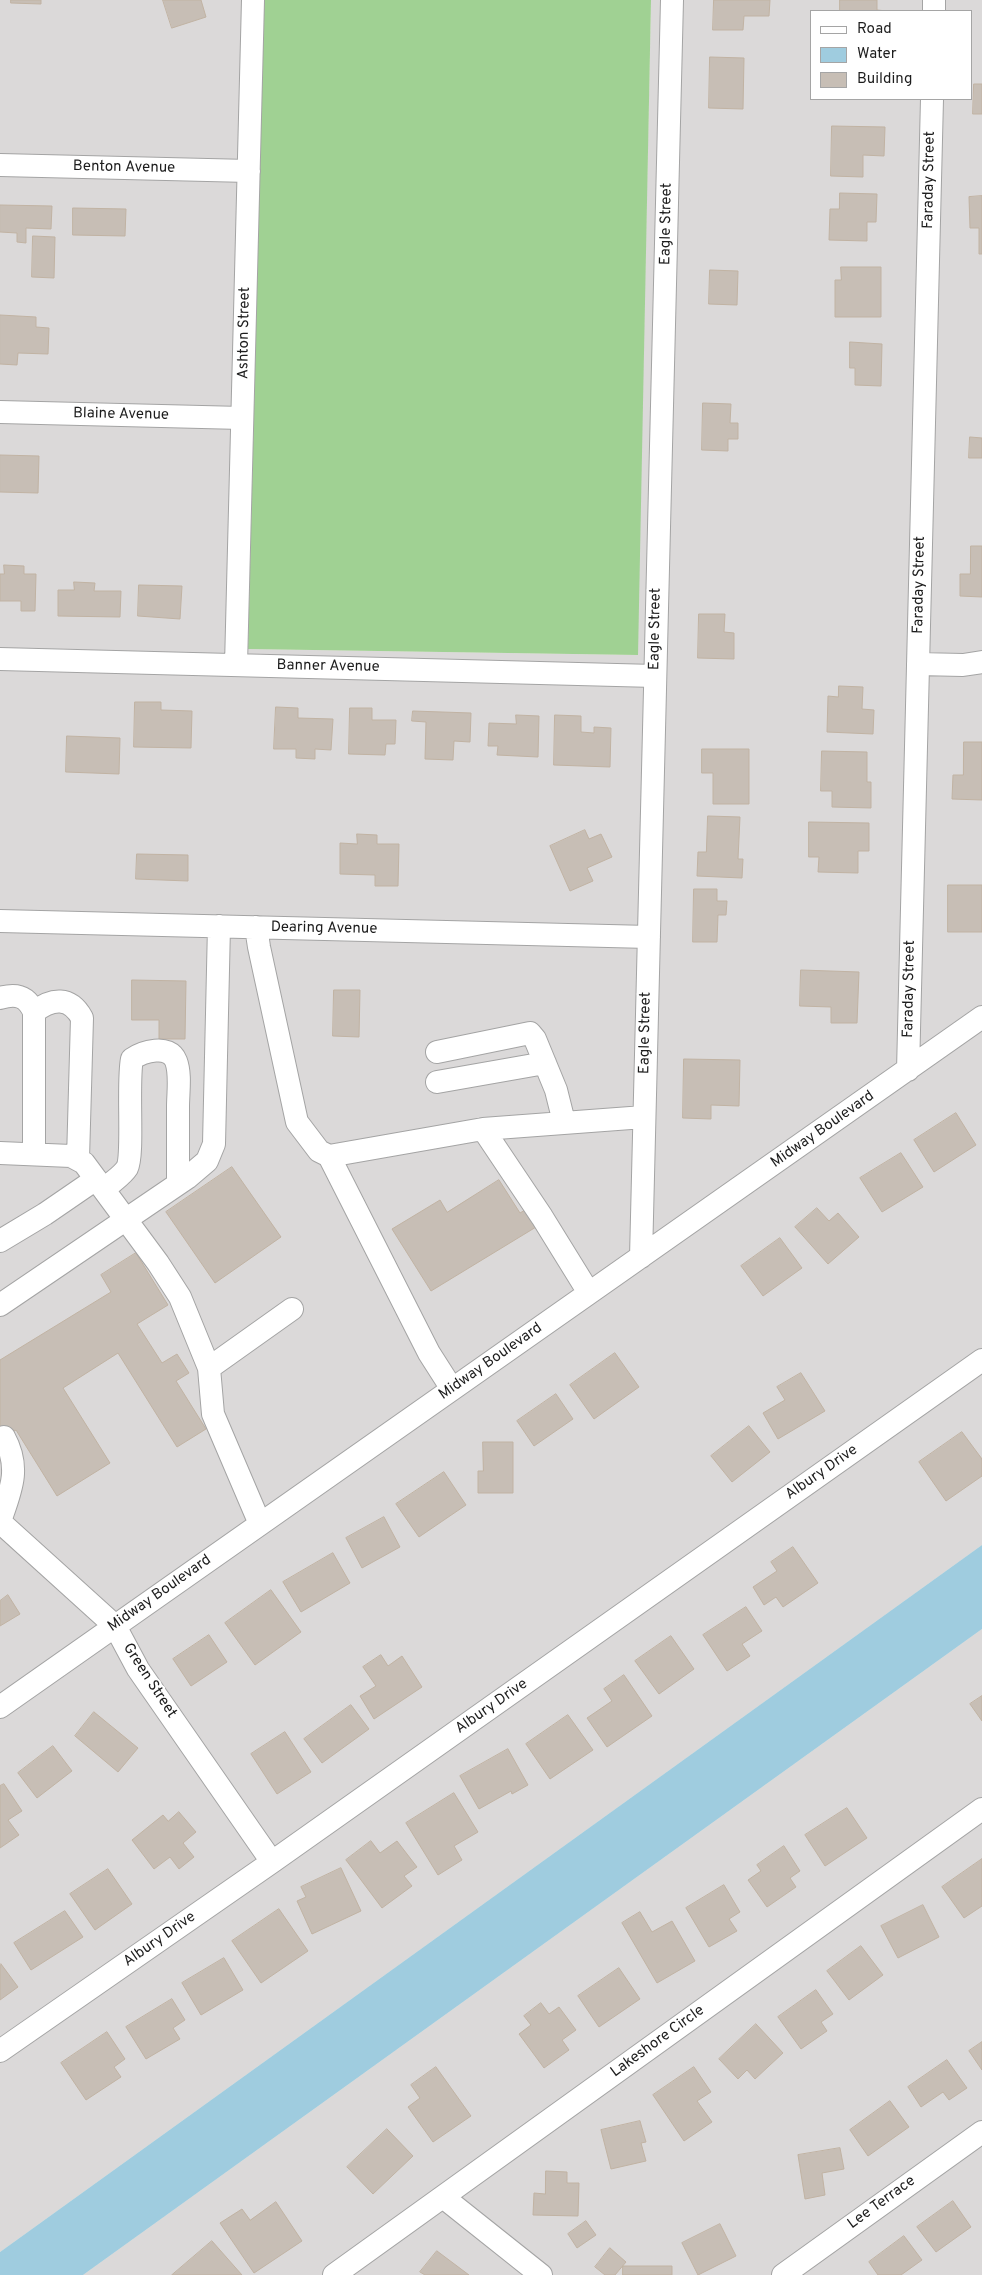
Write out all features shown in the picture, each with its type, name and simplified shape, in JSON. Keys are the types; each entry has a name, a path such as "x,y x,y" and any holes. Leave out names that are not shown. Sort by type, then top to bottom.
{"street":[{"name":"Ashton Street","path":"236,665 253,0"},
{"name":"Eagle Street","path":"641,1257 672,0"},
{"name":"Faraday Street","path":"908,1070 932,100"},
{"name":"Benton Avenue","path":"0,165 249,171"},
{"name":"Blaine Avenue","path":"0,412 242,418"},
{"name":"Banner Avenue","path":"0,659 655,676"},
{"path":"918,664 963,665 982,662"},
{"name":"Dearing Avenue","path":"0,921 649,937"},
{"path":"0,1305 178,1184 207,1161 214,1144 219,926"},
{"path":"256,927 297,1122 319,1150 329,1156 429,1353 452,1390"},
{"path":"0,998 20,996 30,1001 34,1012 34,1154"},
{"path":"34,1012 46,1003 58,1001 68,1003 77,1008 82,1018 78,1160"},
{"name":"Midway Boulevard","path":"0,1706 982,1017"},
{"path":"437,1052 530,1034 535,1040 556,1090 564,1122"},
{"path":"0,1240 127,1168 129,1154 129,1086 132,1059 142,1052 156,1050 170,1054 176,1060 178,1078 178,1184"},
{"path":"437,1082 544,1063"},
{"path":"329,1156 483,1129 644,1117"},
{"path":"483,1129 542,1216 590,1293"},
{"path":"0,1153 71,1156 84,1163 126,1220 180,1298 209,1368 212,1414 260,1524"},
{"path":"209,1368 292,1309"},
{"name":"Albury Drive","path":"0,2051 272,1862 982,1360"},
{"path":"0,1522 12,1490 14,1477 12,1452 4,1437"},
{"name":"Green Street","path":"0,1522 115,1626 138,1669 272,1862"},
{"name":"Lakeshore Circle","path":"334,2275 982,1809"},
{"name":"Lee Terrace","path":"783,2275 982,2132"},
{"path":"443,2197 540,2275"}],"shaded area":[{"path":"0,0 264,0 248,649 637,655 651,0 982,0 982,1545 0,2252"},
{"path":"982,1629 982,2275 83,2275"}],"green space":[{"path":"264,0 651,0 638,655 248,649"}],"water":[{"path":"982,1545 982,1629 83,2275 0,2275 0,2252"}],"building":[{"path":"11,0 41,0 41,4 11,3"},
{"path":"163,0 201,0 206,17 172,28"},
{"path":"714,0 770,0 769,16 744,16 743,30 713,30"},
{"path":"840,0 877,0 877,10 840,10"},
{"path":"710,57 744,58 743,109 709,108"},
{"path":"974,84 982,84 982,114 973,114"},
{"path":"832,126 885,127 884,156 863,155 863,177 831,176"},
{"path":"840,193 877,194 876,222 867,222 867,241 829,240 830,209 839,209"},
{"path":"982,196 982,254 979,254 979,228 970,228 969,197"},
{"path":"0,205 52,206 51,229 26,228 26,243 17,242 17,233 0,232"},
{"path":"73,208 126,209 125,236 73,235"},
{"path":"33,236 55,237 54,278 32,277"},
{"path":"841,267 881,267 881,317 835,317 835,280 841,280"},
{"path":"710,270 738,271 737,305 709,304"},
{"path":"0,315 36,317 36,327 49,328 48,354 18,353 17,365 0,364"},
{"path":"850,342 882,344 881,386 855,385 855,368 850,368"},
{"path":"703,403 731,404 730,423 738,423 738,439 728,439 728,451 702,450"},
{"path":"970,437 982,438 982,458 969,458"},
{"path":"0,455 39,456 38,493 0,492"},
{"path":"971,546 982,546 982,597 960,596 960,574 970,574"},
{"path":"4,565 24,566 24,574 36,574 35,611 21,611 21,601 0,601 0,574 4,574"},
{"path":"74,582 95,583 94,591 121,591 120,617 58,616 58,590 74,590"},
{"path":"139,585 182,586 180,619 138,616"},
{"path":"699,614 725,614 724,632 734,633 734,659 698,658"},
{"path":"839,686 863,687 862,709 874,710 873,734 827,732 828,696 838,697"},
{"path":"135,702 161,702 161,710 192,711 191,748 134,747"},
{"path":"276,707 298,708 298,718 333,719 331,750 315,749 315,759 296,758 296,749 274,749"},
{"path":"350,708 372,708 372,720 396,720 395,744 386,744 385,755 349,754"},
{"path":"413,711 471,713 470,742 454,741 453,760 425,759 426,722 412,721"},
{"path":"516,715 539,716 538,757 497,755 498,746 488,746 489,723 516,724"},
{"path":"555,715 581,716 581,732 594,733 594,727 611,728 610,767 554,765"},
{"path":"67,736 120,738 119,774 66,772"},
{"path":"964,742 982,742 982,800 952,799 953,775 963,775"},
{"path":"702,749 749,749 749,804 713,804 713,773 702,773"},
{"path":"822,751 867,752 867,782 871,782 871,808 832,807 832,791 821,791"},
{"path":"708,816 740,817 738,859 743,859 742,878 697,876 698,852 706,852"},
{"path":"809,822 869,823 869,851 858,851 858,873 818,872 819,857 809,857"},
{"path":"585,830 589,839 601,834 612,857 587,868 593,881 570,891 550,846"},
{"path":"357,834 377,835 377,844 399,844 398,886 375,886 375,875 340,874 340,843 357,844"},
{"path":"137,854 188,855 188,881 136,879"},
{"path":"948,885 982,885 982,932 948,932"},
{"path":"694,889 717,889 717,901 727,901 726,915 718,915 717,942 693,942"},
{"path":"801,970 859,972 857,1023 831,1023 831,1007 800,1006"},
{"path":"132,980 186,981 185,1039 159,1039 159,1020 132,1020"},
{"path":"334,990 360,990 359,1037 333,1036"},
{"path":"684,1059 740,1060 739,1106 711,1105 711,1119 683,1118"},
{"path":"956,1113 976,1145 934,1172 914,1140"},
{"path":"901,1153 923,1187 882,1212 860,1178"},
{"path":"232,1167 281,1237 215,1283 166,1212"},
{"path":"499,1180 520,1213 530,1207 541,1224 431,1291 392,1229 440,1200 447,1212"},
{"path":"817,1208 829,1221 838,1213 859,1237 828,1264 795,1227"},
{"path":"780,1238 802,1268 763,1296 741,1266"},
{"path":"136,1253 168,1305 137,1324 162,1363 177,1354 189,1373 176,1381 206,1429 177,1447 118,1353 63,1388 110,1463 57,1496 16,1430 0,1439 0,1360 111,1292 101,1275"},
{"path":"615,1353 639,1387 594,1419 570,1385"},
{"path":"801,1373 825,1411 778,1439 763,1413 785,1400 777,1387"},
{"path":"556,1394 573,1419 534,1446 517,1421"},
{"path":"749,1426 770,1452 732,1482 711,1456"},
{"path":"962,1432 982,1459 982,1476 946,1501 919,1462"},
{"path":"483,1442 513,1442 513,1493 478,1493 478,1471 483,1471"},
{"path":"444,1472 466,1505 419,1537 396,1504"},
{"path":"384,1517 400,1547 362,1568 346,1538"},
{"path":"793,1547 818,1583 783,1607 776,1597 764,1605 753,1587 777,1571 771,1562"},
{"path":"333,1553 350,1583 301,1612 283,1582"},
{"path":"271,1590 301,1632 255,1665 225,1623"},
{"path":"8,1595 20,1614 0,1626 0,1601"},
{"path":"746,1607 762,1631 742,1644 750,1656 727,1671 703,1635"},
{"path":"209,1635 227,1662 191,1686 173,1659"},
{"path":"671,1636 694,1669 659,1694 635,1661"},
{"path":"381,1655 388,1666 402,1656 422,1687 374,1719 360,1696 376,1686 363,1667"},
{"path":"624,1675 652,1716 607,1747 587,1718 612,1701 604,1689"},
{"path":"982,1696 982,1721 970,1704"},
{"path":"351,1705 369,1729 322,1763 304,1739"},
{"path":"94,1712 138,1748 118,1772 75,1736"},
{"path":"568,1715 593,1750 550,1779 526,1744"},
{"path":"285,1732 311,1772 277,1794 251,1754"},
{"path":"53,1746 72,1771 37,1798 18,1773"},
{"path":"508,1749 528,1785 512,1794 511,1791 479,1809 460,1776"},
{"path":"4,1784 22,1811 8,1820 19,1835 0,1848 0,1786"},
{"path":"454,1793 478,1832 454,1846 462,1860 438,1875 406,1823"},
{"path":"847,1808 867,1838 825,1866 805,1835"},
{"path":"179,1812 196,1832 183,1843 194,1857 179,1869 170,1857 154,1869 132,1840 163,1815 168,1821"},
{"path":"371,1841 380,1853 397,1841 417,1867 404,1876 412,1886 382,1908 346,1860"},
{"path":"784,1846 800,1871 790,1878 796,1887 767,1907 748,1880 761,1871 757,1865"},
{"path":"982,1859 982,1906 964,1918 942,1887"},
{"path":"341,1868 361,1911 312,1934 297,1901 306,1897 301,1887"},
{"path":"108,1869 132,1904 95,1930 70,1894"},
{"path":"724,1885 740,1912 729,1919 737,1931 709,1947 686,1908"},
{"path":"923,1905 939,1937 898,1958 881,1926"},
{"path":"279,1909 308,1951 261,1983 232,1941"},
{"path":"65,1911 83,1937 31,1970 14,1943"},
{"path":"640,1912 652,1932 672,1921 695,1961 657,1983 622,1923"},
{"path":"861,1946 883,1975 849,2000 827,1971"},
{"path":"224,1958 243,1990 201,2015 182,1983"},
{"path":"0,1965 18,1987 0,2000"},
{"path":"619,1968 640,1999 599,2027 578,1996"},
{"path":"816,1990 833,2014 821,2022 827,2031 801,2049 778,2017"},
{"path":"172,1999 185,2020 173,2028 180,2039 146,2059 126,2027"},
{"path":"541,2003 549,2014 559,2007 576,2030 562,2040 569,2050 544,2068 519,2034 531,2025 524,2016"},
{"path":"756,2024 783,2053 755,2079 747,2070 738,2079 719,2059"},
{"path":"107,2032 125,2059 114,2067 121,2077 86,2100 61,2063"},
{"path":"982,2042 982,2070 969,2051"},
{"path":"947,2060 967,2088 949,2100 943,2092 921,2107 908,2087"},
{"path":"436,2067 471,2116 433,2142 408,2107 420,2098 411,2085"},
{"path":"694,2067 711,2092 697,2101 712,2122 684,2141 653,2095"},
{"path":"890,2101 909,2127 868,2156 850,2130"},
{"path":"640,2121 646,2142 641,2143 646,2161 611,2169 601,2130"},
{"path":"387,2129 413,2156 373,2194 347,2167"},
{"path":"840,2148 844,2169 822,2173 825,2195 805,2199 798,2155"},
{"path":"546,2171 567,2172 567,2183 579,2183 578,2216 533,2215 534,2193 545,2194"},
{"path":"953,2201 971,2227 936,2252 917,2227"},
{"path":"276,2202 302,2241 254,2273 220,2223 242,2209 250,2220"},
{"path":"586,2221 596,2235 577,2248 568,2234"},
{"path":"720,2224 736,2256 698,2275 682,2243"},
{"path":"904,2236 922,2260 901,2275 878,2275 869,2262"},
{"path":"212,2241 242,2275 172,2275"},
{"path":"610,2248 626,2262 615,2275 605,2275 595,2267"},
{"path":"437,2251 469,2275 425,2275 420,2272"},
{"path":"623,2266 672,2266 672,2275 623,2275"}]}
